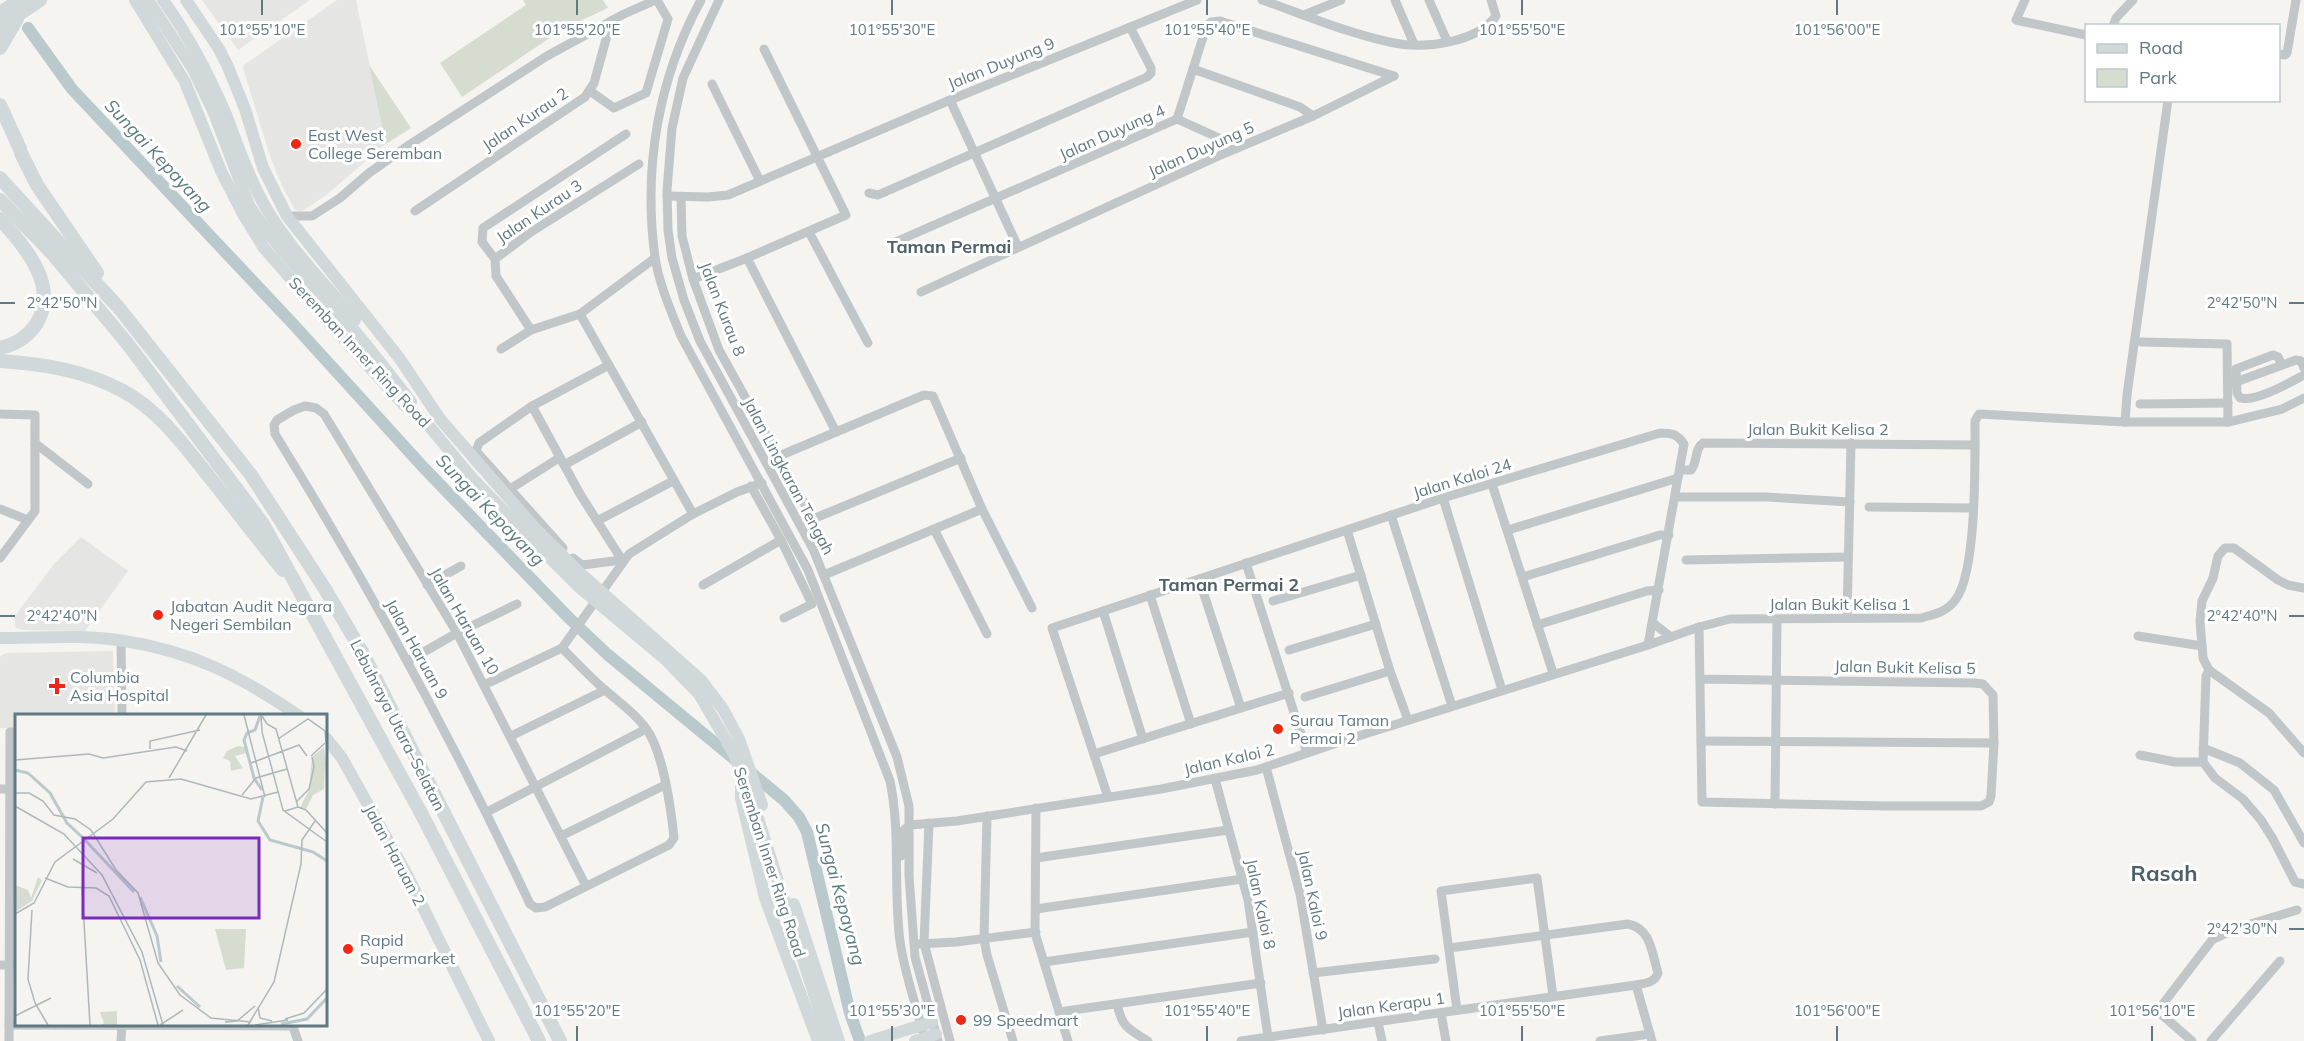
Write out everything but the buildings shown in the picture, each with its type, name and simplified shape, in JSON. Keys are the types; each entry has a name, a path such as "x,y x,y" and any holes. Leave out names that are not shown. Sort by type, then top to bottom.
{"highway":[{"path":"0,27 12,8 40,0"},
{"path":"0,48 12,8"},
{"path":"0,94 2,109 37,185 119,308"},
{"name":"Lebuhraya Utara–Selatan","path":"0,178 119,308 251,475 325,589 361,650 560,1041"},
{"name":"Lebuhraya Utara–Selatan","path":"0,200 51,252 134,352 263,524 421,813 539,1041"},
{"path":"0,219 25,248 37,268 44,292 42,311 33,329 14,344 0,348"},
{"path":"0,361 50,365 92,377 141,402 178,438 306,600"}],"main road":[{"name":"Seremban Inner Ring Road","path":"135,0 185,82 221,171 259,239 303,293 404,405 429,426 472,478 580,588 666,660 699,694 721,728 758,806 839,1041"},
{"path":"148,0 193,69 256,190 287,238 440,419"},
{"path":"163,0 201,60 231,142 249,205 256,217 291,262 390,372 429,426"},
{"name":"Seremban Inner Ring Road","path":"186,0 219,49 231,73 263,168 287,216 400,359 440,419 534,527 579,572 672,652 701,680 723,709 739,739 828,1041"},
{"path":"0,638 122,640 168,649 208,663 249,684 296,714"},
{"name":"Jalan Haruan 2","path":"327,739 342,758 406,873 489,1041"},
{"path":"741,771 741,798 765,898 818,1041"},
{"path":"870,1041 901,1033 927,1035"}],"street":[{"path":"287,216 312,216 340,198 369,173 409,145 547,56 611,21 633,4 656,0 668,19 646,93 614,108 590,91"},
{"name":"Jalan Lingkaran Tengah","path":"701,0 672,67 656,132 652,163 652,219 656,258 681,336 808,570 890,781 895,811 900,941 927,1035"},
{"name":"Jalan Lingkaran Tengah","path":"719,0 683,78 669,148 667,196 672,258 684,300 700,341 800,524 824,575 897,757 906,790 910,825 909,876 913,944 927,1035"},
{"name":"Jalan Duyung 9","path":"667,196 728,195 950,100 1197,0"},
{"path":"1262,0 1394,43 1424,45 1463,38 1492,21 1496,15 1491,0"},
{"path":"1304,15 1341,0"},
{"path":"1395,0 1414,44"},
{"path":"1429,0 1448,41"},
{"path":"2025,0 2016,21 2085,35"},
{"path":"2114,24 2116,18 2133,0"},
{"path":"2280,54 2287,53 2296,0"},
{"name":"Jalan Kurau 2","path":"415,211 585,97 594,82 611,21"},
{"name":"Jalan Duyung 5","path":"921,291 1239,147 1313,116 1394,76 1220,21 1211,22 1207,26 1192,69"},
{"path":"869,193 878,195 1148,77 1151,68 1130,27"},
{"path":"693,279 846,215 764,49"},
{"path":"1176,119 1192,69 1300,107 1313,116"},
{"path":"712,84 760,181"},
{"path":"950,100 1018,247"},
{"path":"2168,102 2125,422 2228,422 2282,409 2304,398"},
{"name":"Jalan Duyung 4","path":"893,243 1176,119 1239,147"},
{"path":"495,259 482,242 483,228 626,134"},
{"name":"Jalan Kurau 3","path":"531,330 496,276 495,259 531,232 639,164"},
{"name":"Jalan Kurau 8","path":"681,197 682,236 693,279 719,350 813,519"},
{"path":"305,240 312,216"},
{"path":"809,232 868,343"},
{"path":"501,349 531,330 580,314 656,258"},
{"path":"747,258 836,432"},
{"path":"580,314 693,514"},
{"path":"2141,342 2227,344 2232,383 2238,395 2246,399 2304,375"},
{"path":"2228,422 2228,403 2238,368 2273,355 2278,357 2282,365 2298,360 2304,368"},
{"path":"609,365 532,406 479,443 476,451 578,564 622,560"},
{"path":"779,456 924,395 933,396 982,509 1032,608"},
{"path":"2140,404 2228,403"},
{"name":"Jalan Haruan 10","path":"287,413 305,406 316,408 324,414 457,633 586,886"},
{"path":"532,406 597,521 622,560"},
{"name":"Jalan Haruan 9","path":"287,413 274,425 275,434 314,497 408,661 487,812 530,904 536,908 545,907 586,886"},
{"path":"0,414 35,415 35,511 0,558"},
{"name":"Jalan Bukit Kelisa 1","path":"1648,645 1730,619 1921,618 1944,612 1956,599 1967,576 1975,421 1979,414 2125,422"},
{"path":"510,489 642,422"},
{"name":"Jalan Kaloi 24","path":"1094,754 1052,628 1443,498 1660,433 1673,433 1679,436 1684,444 1670,535 1648,645"},
{"path":"35,443 88,484"},
{"name":"Jalan Bukit Kelisa 2","path":"1679,474 1694,467 1698,448 1703,443 1975,445"},
{"path":"1847,618 1851,443"},
{"path":"800,524 961,458"},
{"path":"1508,530 1679,474"},
{"path":"597,521 673,481"},
{"path":"484,685 562,648 622,560 645,542 693,514 762,483"},
{"path":"1492,484 1553,673"},
{"path":"751,486 781,540 812,604 784,618"},
{"path":"1676,496 1766,497 1850,502"},
{"path":"1443,498 1502,690"},
{"path":"1869,507 1972,507"},
{"path":"0,509 28,520"},
{"path":"824,575 982,509"},
{"path":"1391,515 1452,706"},
{"path":"934,529 987,634"},
{"path":"1347,530 1390,671 1408,720"},
{"path":"1523,578 1660,535 1670,535"},
{"path":"704,585 781,540"},
{"path":"2304,588 2278,580 2234,548 2229,547 2221,550 2213,578 2202,602 2203,658 2209,670 2269,713 2304,753"},
{"path":"1686,560 1848,557"},
{"path":"1246,563 1307,753"},
{"path":"428,585 461,566"},
{"path":"1274,601 1361,574"},
{"path":"1198,579 1241,708"},
{"path":"1537,625 1647,591 1659,590"},
{"path":"1150,595 1191,724"},
{"path":"408,661 457,633 517,604"},
{"path":"1103,611 1143,739"},
{"path":"1775,804 1777,619"},
{"path":"1653,623 1671,638"},
{"path":"1289,650 1376,624"},
{"path":"1699,627 1701,741 1994,743"},
{"path":"2138,636 2202,646"},
{"path":"122,640 123,714"},
{"name":"Jalan Kaloi 2","path":"910,825 987,816 1108,797 1215,779 1266,767 1553,673 1648,645"},
{"path":"562,648 605,690 629,709 646,729 652,739 672,813 674,838 669,845 586,886"},
{"path":"2209,670 2206,676 2203,762 2215,778 2252,809 2273,838 2295,882 2304,884"},
{"path":"1305,697 1390,671"},
{"name":"Jalan Bukit Kelisa 5","path":"1701,679 1974,682 1983,684 1993,695 1994,743 1991,796 1989,802 1981,806 1702,802 1701,741"},
{"path":"511,736 605,690"},
{"path":"1108,797 1094,754 1289,693"},
{"path":"487,812 646,729"},
{"path":"9,1041 8,965 12,878 8,789 13,732"},
{"path":"2203,748 2240,763 2268,784 2289,814 2304,843"},
{"path":"2140,754 2175,762 2203,762"},
{"name":"Jalan Kaloi 9","path":"1266,767 1300,894 1323,1030"},
{"name":"Jalan Kaloi 8","path":"1215,779 1248,900 1261,983 1262,1039"},
{"path":"890,781 897,794 904,819 910,825 903,831 900,873 896,881"},
{"path":"561,836 665,785"},
{"path":"1036,808 1036,932 1068,1041"},
{"path":"987,816 984,939 1013,1041"},
{"path":"929,823 924,944 950,1041"},
{"path":"1036,858 1228,830"},
{"path":"1457,1010 1442,891 1537,878 1552,996"},
{"path":"1036,909 1242,879"},
{"path":"2192,1041 2161,1014 2159,1008 2206,947 2219,936 2237,928 2296,910"},
{"name":"Jalan Kerapu 1","path":"1241,1041 1636,985 1652,982 1658,974 1645,932 1636,925 1544,935"},
{"path":"913,944 984,939 1036,932"},
{"path":"1044,962 1253,932"},
{"path":"1449,948 1544,935"},
{"path":"1313,973 1435,959"},
{"path":"2211,1041 2280,961"},
{"path":"1059,1012 1261,983"},
{"path":"1600,1041 1651,1037 1636,985"},
{"path":"1117,1004 1121,1022 1129,1030 1148,1041"},
{"path":"1441,1013 1446,1041"},
{"path":"1378,1022 1382,1041"},
{"path":"9,1025 15,1025"},
{"path":"121,1041 122,1026"},
{"path":"292,1026 298,1041"}],"shaded area":[{"path":"202,0 310,0 238,50"},
{"path":"337,0 356,0 386,144 325,196 302,211 295,210 282,186 269,153 243,68 244,65"},
{"name":"Columbia Asia Hospital","path":"81,537 128,571 85,631 16,628 14,617 54,564"},
{"name":"Columbia Asia Hospital","path":"113,651 115,714 15,714 15,728 0,728 0,657 6,653"}],"green space":[{"path":"523,0 603,0 608,8 563,29 462,97 440,63 526,5"},
{"path":"369,65 411,128 386,144"}],"waterway":[{"name":"Sungai Kepayang","path":"28,28 72,89 294,325 424,468 569,618 607,654 784,800 799,817 807,832 850,1013 860,1041"}],"place":[{"name":"East West College Seremban","path":"296,144"},
{"name":"Jabatan Audit Negara Negeri Sembilan","path":"158,615"},
{"name":"Columbia Asia Hospital","path":"57,686"},
{"name":"Surau Taman Permai 2","path":"1278,729"},
{"name":"Rapid Supermarket","path":"348,949"},
{"name":"99 Speedmart","path":"961,1020"}],"district":[{"name":"Taman Permai","path":"949,247"},
{"name":"Taman Permai 2","path":"1229,585"},
{"name":"Rasah","path":"2164,873"}]}
